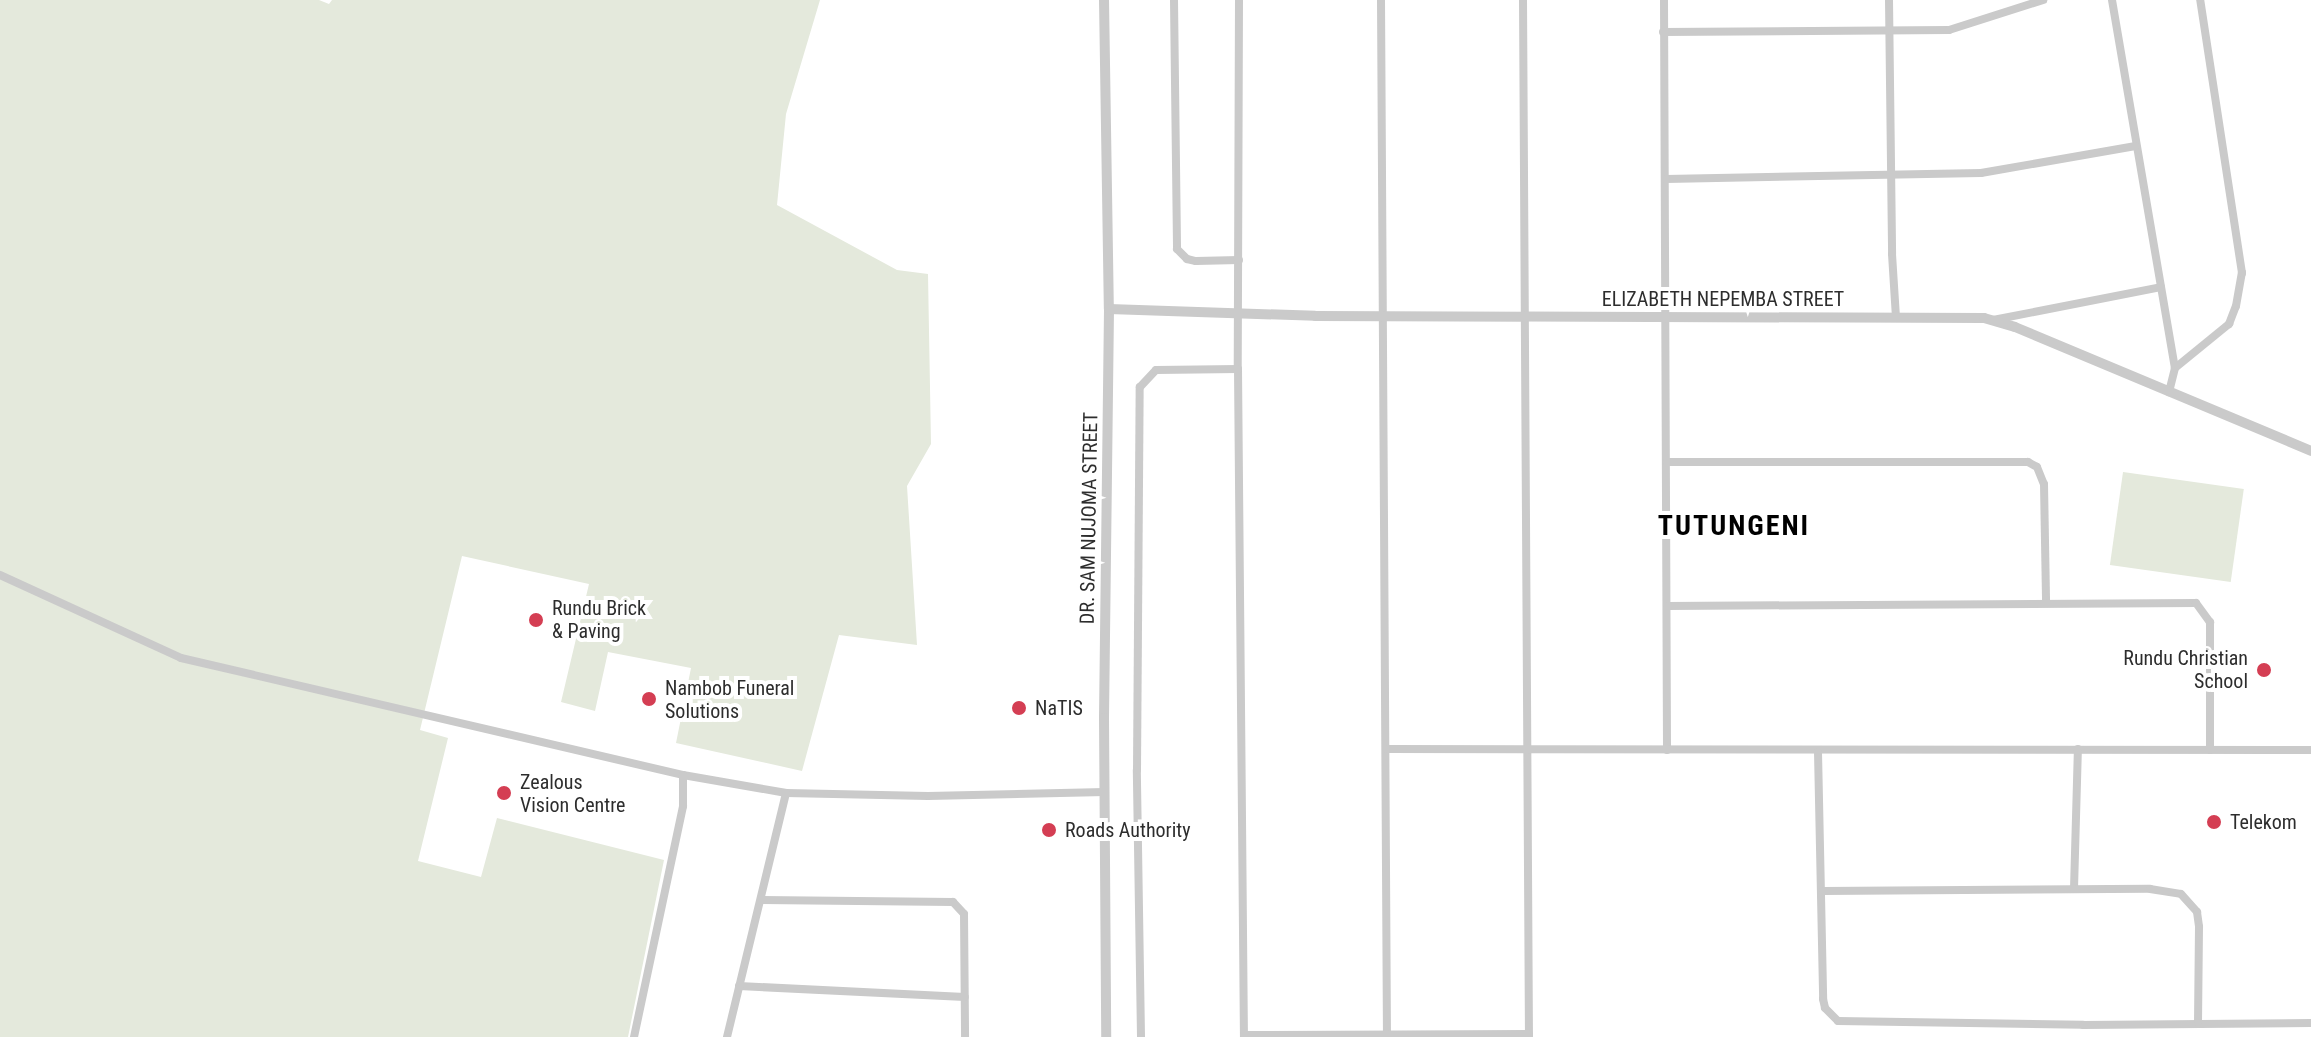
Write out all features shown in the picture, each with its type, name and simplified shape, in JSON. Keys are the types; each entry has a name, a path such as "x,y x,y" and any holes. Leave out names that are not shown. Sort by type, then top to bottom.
{"street":[{"name":"DR. SAM NUJOMA STREET","path":"1104,0 1109,309 1106,1037"},
{"path":"1174,0 1177,249 1187,259 1239,260"},
{"path":"1239,0 1238,369 1244,1036 1529,1036 1527,317 1521,104 1523,0"},
{"path":"1381,0 1387,1036"},
{"path":"1664,0 1667,750"},
{"path":"1889,0 1896,317"},
{"path":"1663,32 1949,30 2043,0"},
{"path":"2112,0 2175,368 2169,392"},
{"path":"2175,368 2229,324 2242,273 2200,0"},
{"path":"1666,179 1981,173 2136,146"},
{"path":"1993,320 2161,287"},
{"name":"ELIZABETH NEPEMBA STREET","path":"1109,309 1385,317 1896,317 1993,320 2311,451"},
{"path":"1141,1037 1137,770 1140,387 1156,370 1238,369"},
{"path":"2299,447 2311,458"},
{"path":"1667,462 2028,462 2037,467 2044,484 2046,603"},
{"path":"0,575 181,658 683,775 786,793 928,796 1105,792"},
{"path":"1667,606 2189,602 2202,607 2210,622 2210,750"},
{"path":"1387,749 1818,752 2311,750"},
{"path":"2074,889 2078,749"},
{"path":"1818,752 1823,999 1825,1008 1838,1021 2083,1025 2311,1023"},
{"path":"634,1037 683,806 683,775"},
{"path":"727,1037 786,793"},
{"path":"1823,891 2167,890 2191,902 2199,927 2198,1022"},
{"path":"761,900 953,902 964,914 965,1037"},
{"path":"739,986 965,997"}],"shaded area":[{"path":"0,0 319,0 329,4 332,0 820,0 786,114 777,205 897,270 928,274 931,444 907,486 917,645 839,635 802,771 676,743 691,668 608,652 595,711 561,702 589,584 462,556 420,730 448,738 418,861 481,877 497,818 664,860 628,1037 0,1037"},
{"path":"2123,472 2244,489 2231,582 2110,565"}],"place":[{"name":"Rundu Brick & Paving","path":"536,620"},
{"name":"Rundu Christian School","path":"2264,670"},
{"name":"Nambob Funeral Solutions","path":"649,699"},
{"name":"NaTIS","path":"1019,708"},
{"name":"Zealous Vision Centre","path":"504,793"},
{"name":"Telekom","path":"2214,822"},
{"name":"Roads Authority","path":"1049,830"}],"district":[{"name":"TUTUNGENI","path":"1734,526"}]}
